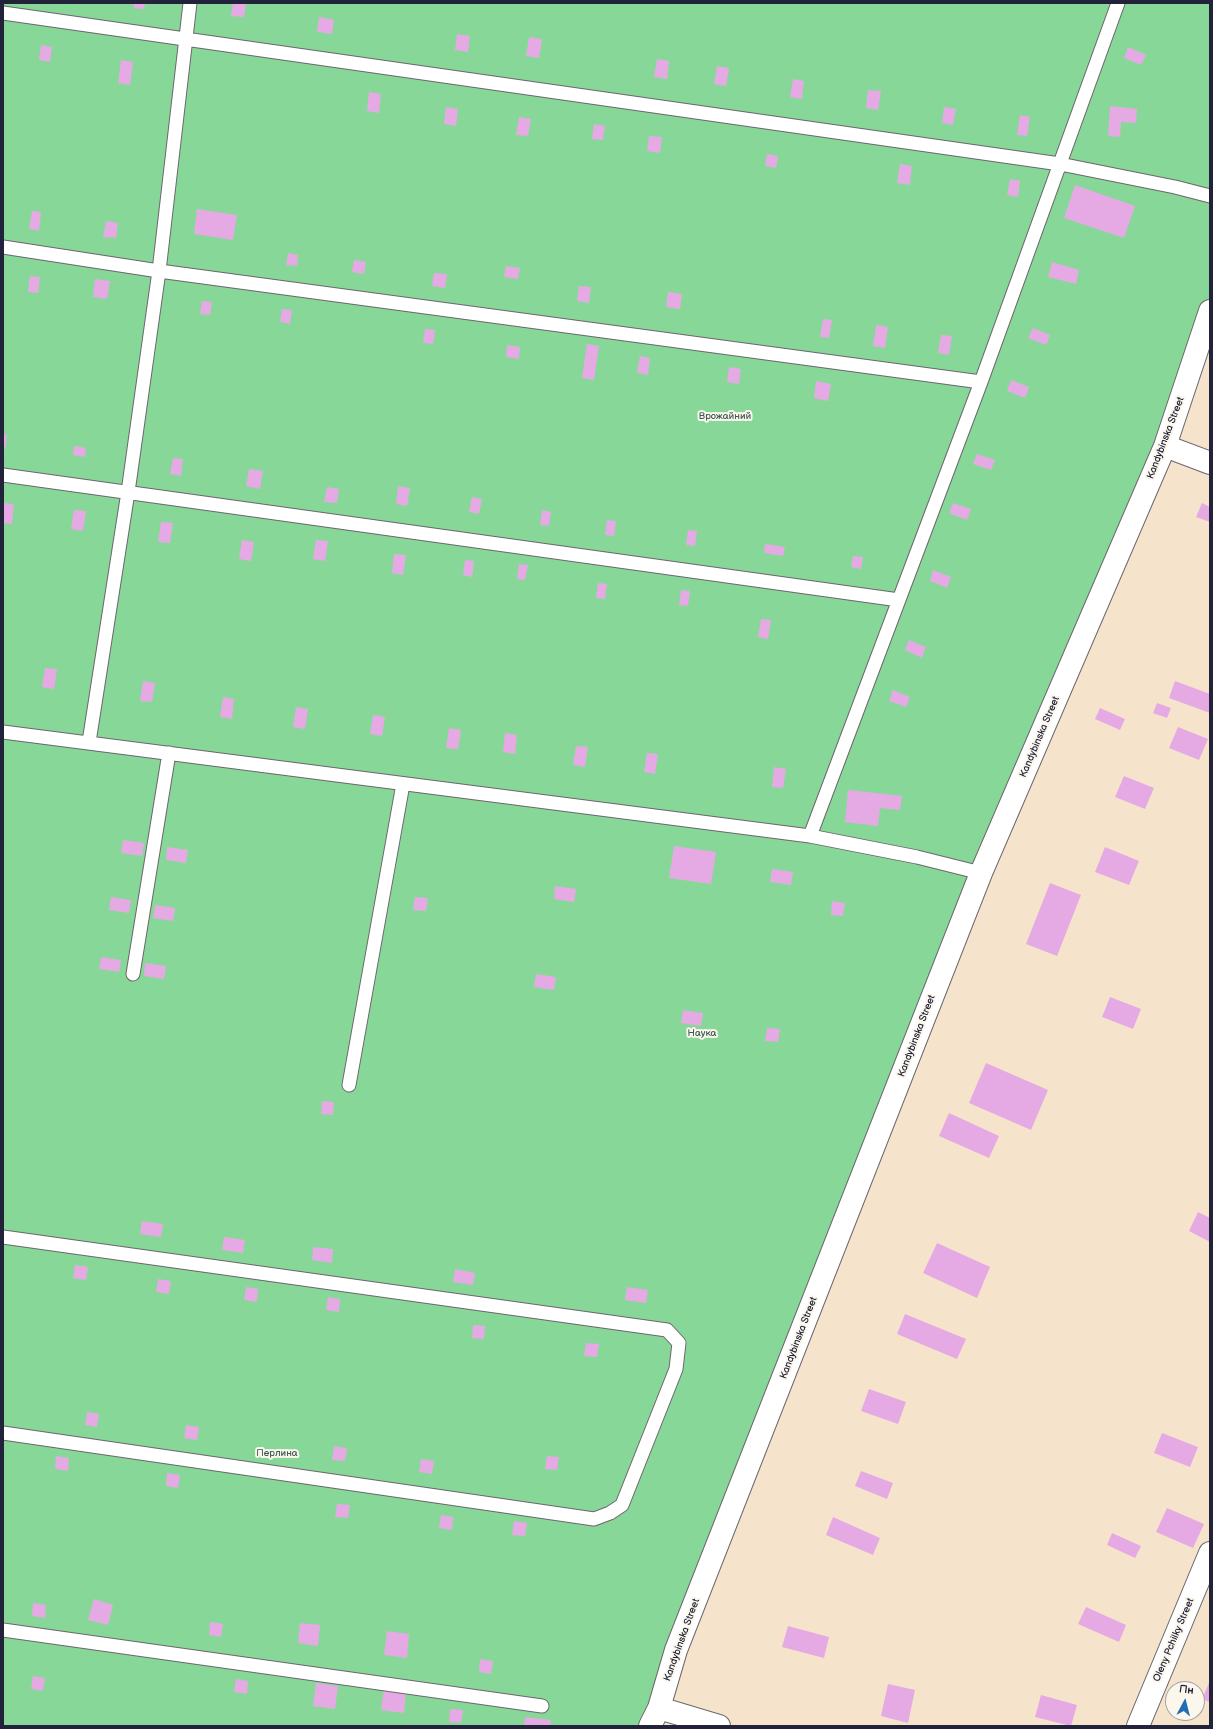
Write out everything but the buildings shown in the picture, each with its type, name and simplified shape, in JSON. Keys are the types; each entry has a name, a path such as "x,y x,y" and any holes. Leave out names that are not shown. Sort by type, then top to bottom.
{"street":[{"name":"Kandybinska Street","path":"719,1726 655,1717 676,1650 981,873 1165,446 1210,312"},
{"path":"1165,446 1210,463"},
{"name":"Oleny Pchilky Street","path":"1138,1726 1210,1553"}],"lane":[{"path":"89,742 128,492 159,271 190,3"},
{"path":"810,836 981,382 1118,3"},
{"path":"3,12 1060,164 1175,187 1210,196"},
{"path":"3,247 159,271 981,382"},
{"path":"3,475 899,600"},
{"path":"3,732 810,836 917,857 981,873"},
{"path":"133,974 169,753"},
{"path":"349,1085 403,784"},
{"path":"3,1237 667,1330 679,1343 676,1369 622,1505 610,1513 594,1519 3,1433"},
{"path":"3,1630 542,1706"}],"green space":[{"path":"3,3 1210,3 1210,312 981,873 650,1726 3,1726"}],"park label":[{"name":"Врожайний","path":"725,416"},
{"name":"Наука","path":"702,1033"},
{"name":"Перлина","path":"277,1453"}]}
